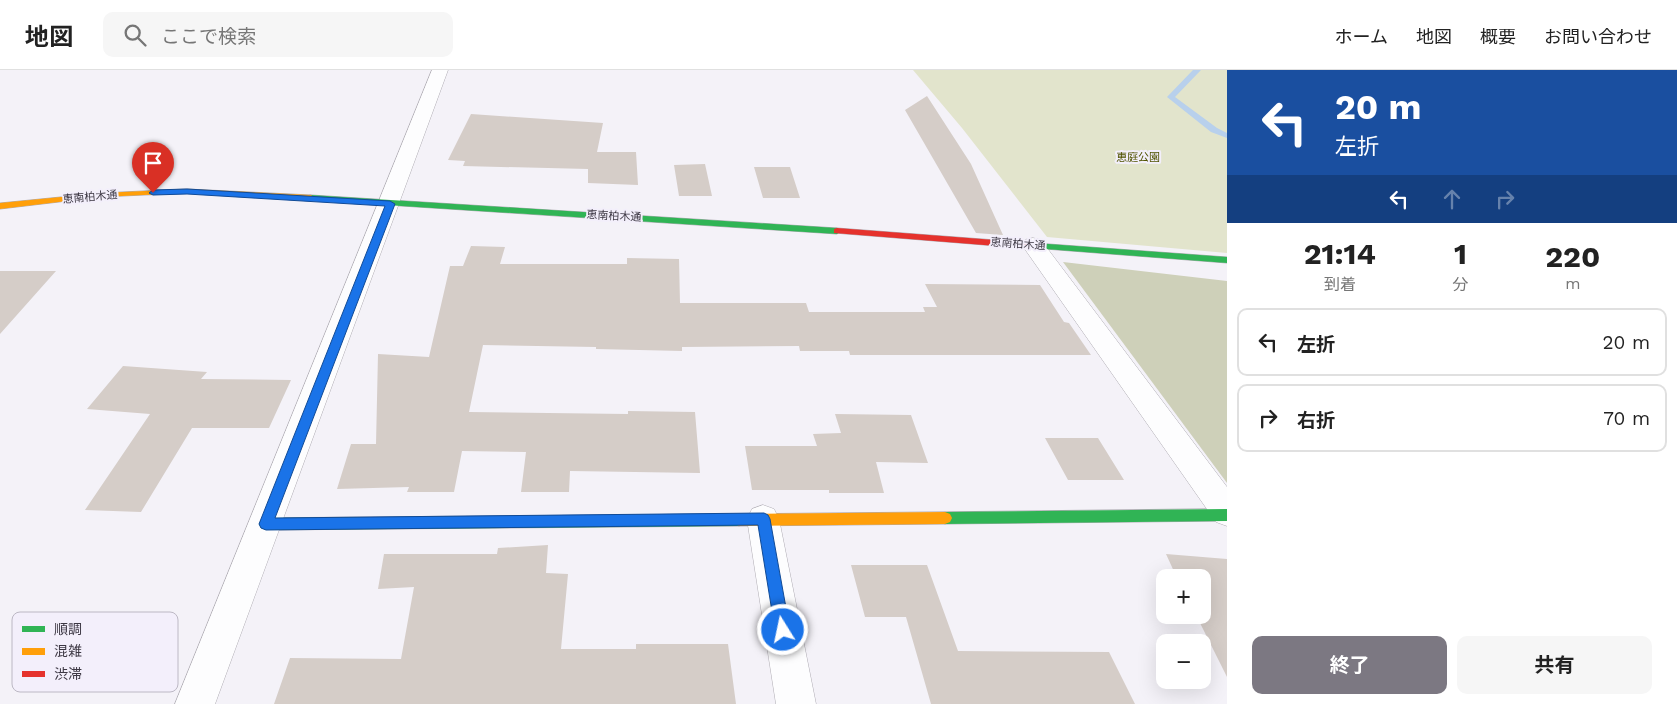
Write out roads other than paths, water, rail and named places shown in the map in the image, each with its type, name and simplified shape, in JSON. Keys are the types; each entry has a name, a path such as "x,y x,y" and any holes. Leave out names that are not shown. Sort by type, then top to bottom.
{"street":[{"path":"195,704 390,204 440,70"},
{"name":"恵南柏木通","path":"0,206 101,195 187,191 750,224 1227,260"},
{"path":"1033,245 1227,513"},
{"path":"266,524 1227,513"},
{"path":"764,519 796,704"}],"waterway":[{"path":"1197,70 1171,97 1214,130 1227,136"}],"park label":[{"name":"恵庭公園","path":"1138,157"}]}
